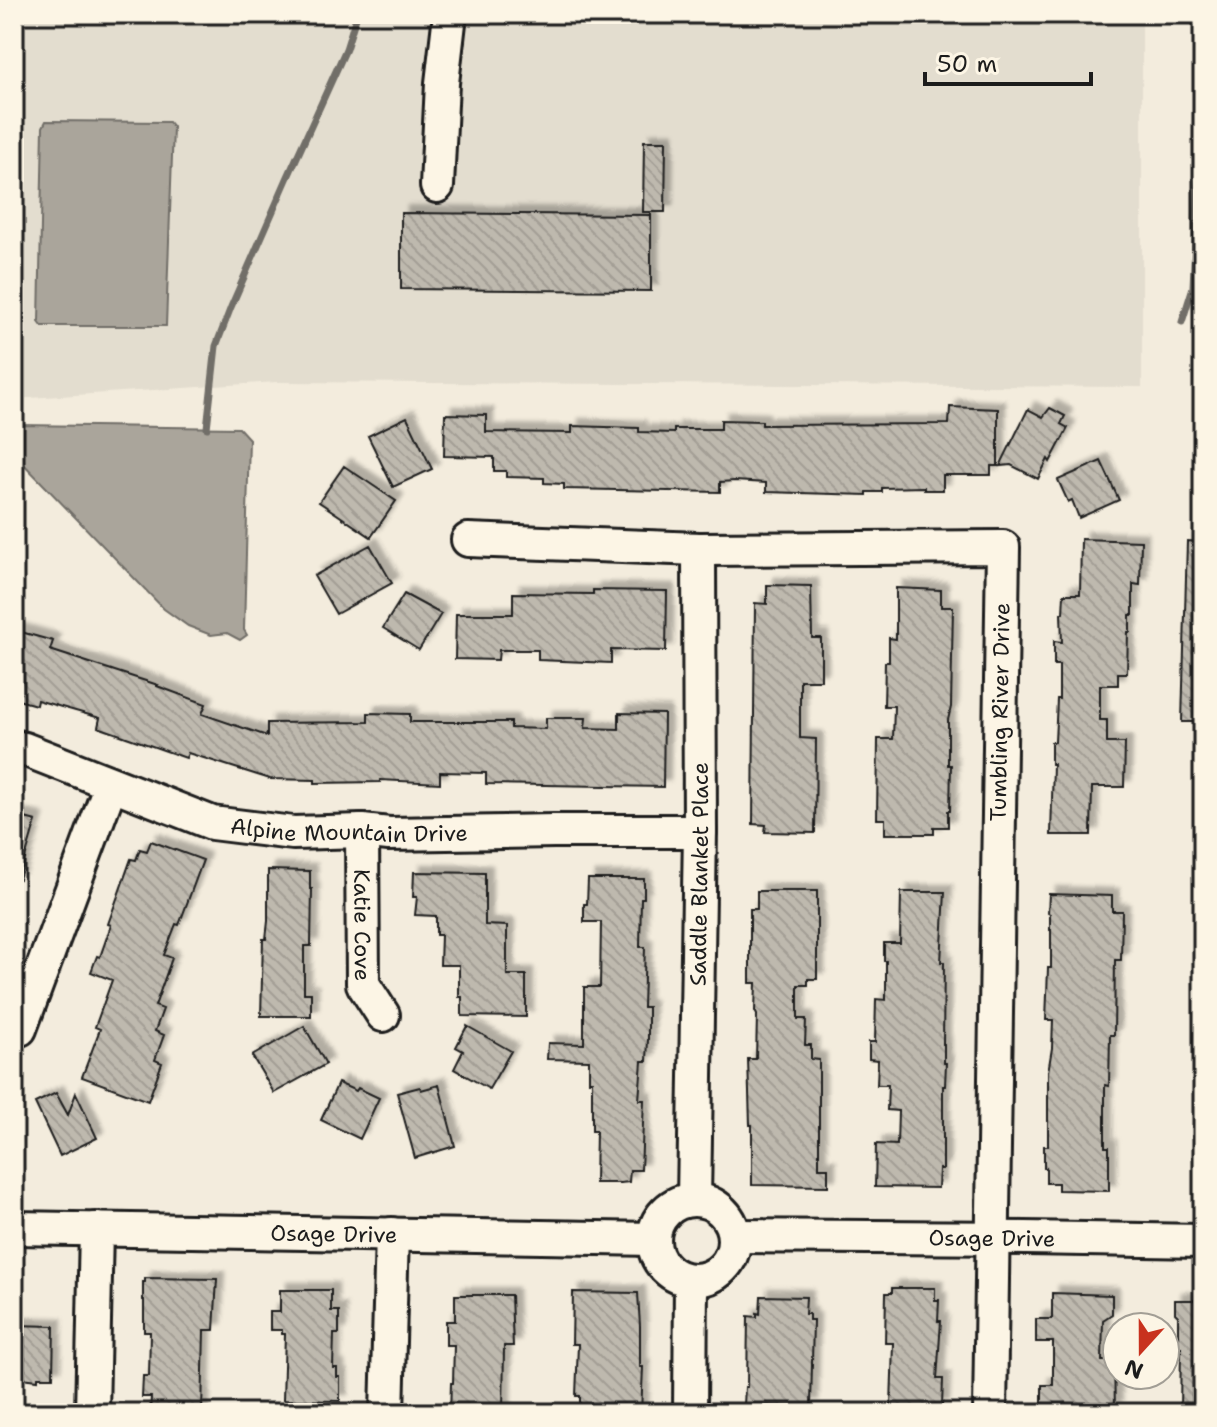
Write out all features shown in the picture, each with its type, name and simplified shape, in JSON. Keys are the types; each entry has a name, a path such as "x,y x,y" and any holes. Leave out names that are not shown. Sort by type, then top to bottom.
{"street":[{"path":"437,186 442,83 450,14"},
{"name":"Tumbling River Drive","path":"468,540 699,549 1003,547 990,1413"},
{"name":"Saddle Blanket Place","path":"694,1200 700,831 699,549"},
{"name":"Alpine Mountain Drive","path":"14,747 212,823 293,833 700,831"},
{"path":"14,1029 20,1029 111,784"},
{"name":"Katie Cove","path":"362,831 363,984 383,1015"},
{"path":"694,1200 706,1201 726,1215 734,1236 734,1248 723,1268 714,1275 691,1280 681,1278 664,1267 658,1258 654,1239 666,1211 684,1201 694,1200"},
{"name":"Osage Drive","path":"14,1228 654,1239"},
{"path":"92,1413 96,1229"},
{"path":"387,1413 392,1234"},
{"name":"Osage Drive","path":"734,1236 1203,1241"},
{"path":"690,1413 691,1280"}],"shaded area":[{"path":"14,14 1142,14 1142,387 277,382 14,399"},
{"path":"46,121 169,122 173,127 166,326 42,326 39,322 43,127"},
{"path":"14,426 239,428 249,439 244,630 247,635 240,640 227,633 211,635 188,626 164,609 14,454"}],"building":[{"path":"644,141 666,141 665,212 643,212"},
{"path":"401,213 651,215 651,291 401,289"},
{"path":"950,407 998,409 998,466 991,466 991,475 943,475 943,490 882,488 882,492 867,492 867,495 766,492 766,483 735,481 720,482 720,492 564,489 564,484 544,483 544,478 506,477 506,471 494,471 494,457 444,456 445,414 486,415 486,432 572,433 572,426 639,428 639,432 674,433 674,429 721,429 721,420 762,421 762,425 949,424"},
{"path":"1050,408 1065,416 1061,424 1068,428 1038,479 1011,465 1000,466 1028,409 1043,417"},
{"path":"407,417 432,469 393,487 368,436"},
{"path":"1101,461 1119,500 1079,518 1072,500 1068,502 1058,480"},
{"path":"344,466 396,501 371,537 319,502"},
{"path":"1081,539 1141,541 1140,585 1133,584 1127,673 1118,673 1118,685 1100,685 1100,720 1107,720 1107,743 1125,743 1124,787 1092,787 1091,835 1051,835 1051,742 1055,742 1059,699 1059,665 1054,665 1054,641 1062,642 1064,594 1080,594"},
{"path":"1187,541 1203,542 1203,722 1182,722"},
{"path":"370,545 392,583 336,614 314,576"},
{"path":"767,585 811,586 812,638 821,638 821,680 800,680 800,738 816,739 815,833 765,832 766,825 753,824 755,603 767,604"},
{"path":"896,588 941,590 941,607 953,607 951,707 948,720 950,811 948,827 934,827 934,834 885,834 885,819 877,819 878,739 893,739 894,706 884,706 889,638 896,639"},
{"path":"593,590 667,591 666,651 611,650 611,663 538,660 538,650 499,650 498,660 455,659 456,614 513,614 513,593 593,594"},
{"path":"404,594 441,614 419,650 383,628"},
{"path":"14,630 53,641 50,650 206,704 202,714 267,736 267,723 368,722 368,713 410,714 410,722 511,722 511,728 546,729 546,718 586,718 585,728 619,729 619,713 664,714 663,787 486,784 486,773 440,772 440,783 380,780 315,783 315,780 270,779 188,753 186,758 98,727 100,718 37,700 36,705 14,699"},
{"path":"14,815 36,821 19,879 14,878"},
{"path":"151,841 203,860 179,925 176,924 164,955 172,958 155,1006 163,1009 155,1031 164,1035 155,1060 162,1063 148,1101 82,1077 100,1029 95,1027 112,980 91,972 97,956 100,957 131,859 136,860 140,849 147,851"},
{"path":"268,870 310,871 311,946 304,946 304,993 311,993 311,1016 261,1016 263,939 266,939 268,921"},
{"path":"414,872 485,873 485,925 507,926 507,975 526,975 526,1017 462,1016 459,965 440,965 441,935 436,935 436,916 415,915 417,897 413,897"},
{"path":"588,879 644,879 640,947 645,947 643,1007 648,1007 647,1061 642,1061 639,1100 644,1100 641,1170 630,1170 629,1182 595,1183 596,1131 592,1131 589,1060 547,1059 548,1043 584,1044 584,987 600,987 601,922 584,922"},
{"path":"757,891 817,891 817,979 808,979 808,985 798,985 798,1019 806,1019 805,1045 811,1045 811,1059 819,1060 819,1168 828,1168 828,1186 752,1185 748,1059 756,1059 757,1015 756,983 750,983 750,909 757,909"},
{"path":"901,892 945,892 941,962 944,962 943,1044 946,1063 943,1169 939,1169 938,1188 875,1187 876,1144 897,1145 898,1111 887,1110 888,1085 877,1085 878,1060 869,1059 869,1042 875,1042 876,999 886,1000 884,943 900,943"},
{"path":"1049,894 1112,896 1112,911 1122,911 1121,960 1115,960 1114,1035 1110,1035 1109,1086 1105,1085 1109,1191 1058,1190 1058,1183 1046,1183 1044,1146 1048,1146 1048,1072 1053,1020 1046,1020 1048,968 1051,968"},
{"path":"304,1026 326,1064 274,1093 252,1056"},
{"path":"467,1026 511,1051 489,1089 454,1069 463,1051 456,1047"},
{"path":"338,1083 379,1098 360,1139 321,1120"},
{"path":"439,1085 455,1146 415,1158 397,1093"},
{"path":"56,1093 68,1115 76,1093 97,1138 60,1156 35,1103"},
{"path":"145,1278 217,1279 214,1330 204,1330 202,1413 150,1413 151,1397 142,1397 143,1376 149,1376 150,1332 144,1332"},
{"path":"892,1288 935,1288 935,1300 939,1300 938,1321 941,1321 937,1379 943,1379 942,1407 891,1406 893,1343 885,1343 886,1293 892,1293"},
{"path":"280,1290 331,1290 331,1311 339,1311 339,1334 334,1334 333,1368 337,1368 337,1377 340,1377 340,1401 283,1400 285,1334 282,1330 270,1330 270,1312 280,1312"},
{"path":"573,1292 638,1293 640,1367 643,1367 641,1413 580,1413 580,1396 576,1396 578,1344 572,1344"},
{"path":"1052,1293 1112,1295 1112,1311 1101,1311 1101,1391 1115,1391 1115,1409 1042,1408 1042,1385 1053,1385 1053,1342 1036,1342 1036,1319 1052,1319"},
{"path":"455,1295 511,1295 513,1346 504,1346 503,1413 450,1413 454,1345 446,1345 446,1321 455,1321"},
{"path":"761,1296 806,1297 805,1314 813,1320 811,1406 744,1405 748,1316 757,1317 757,1313 760,1314"},
{"path":"1175,1300 1203,1300 1203,1411 1180,1411 1181,1311 1175,1311"},
{"path":"14,1325 54,1326 53,1377 38,1377 38,1380 14,1377"}],"waterway":[{"path":"207,428 216,346 346,49 357,14"},
{"path":"1182,322 1193,287 1202,90 1202,38 1196,14"}]}
